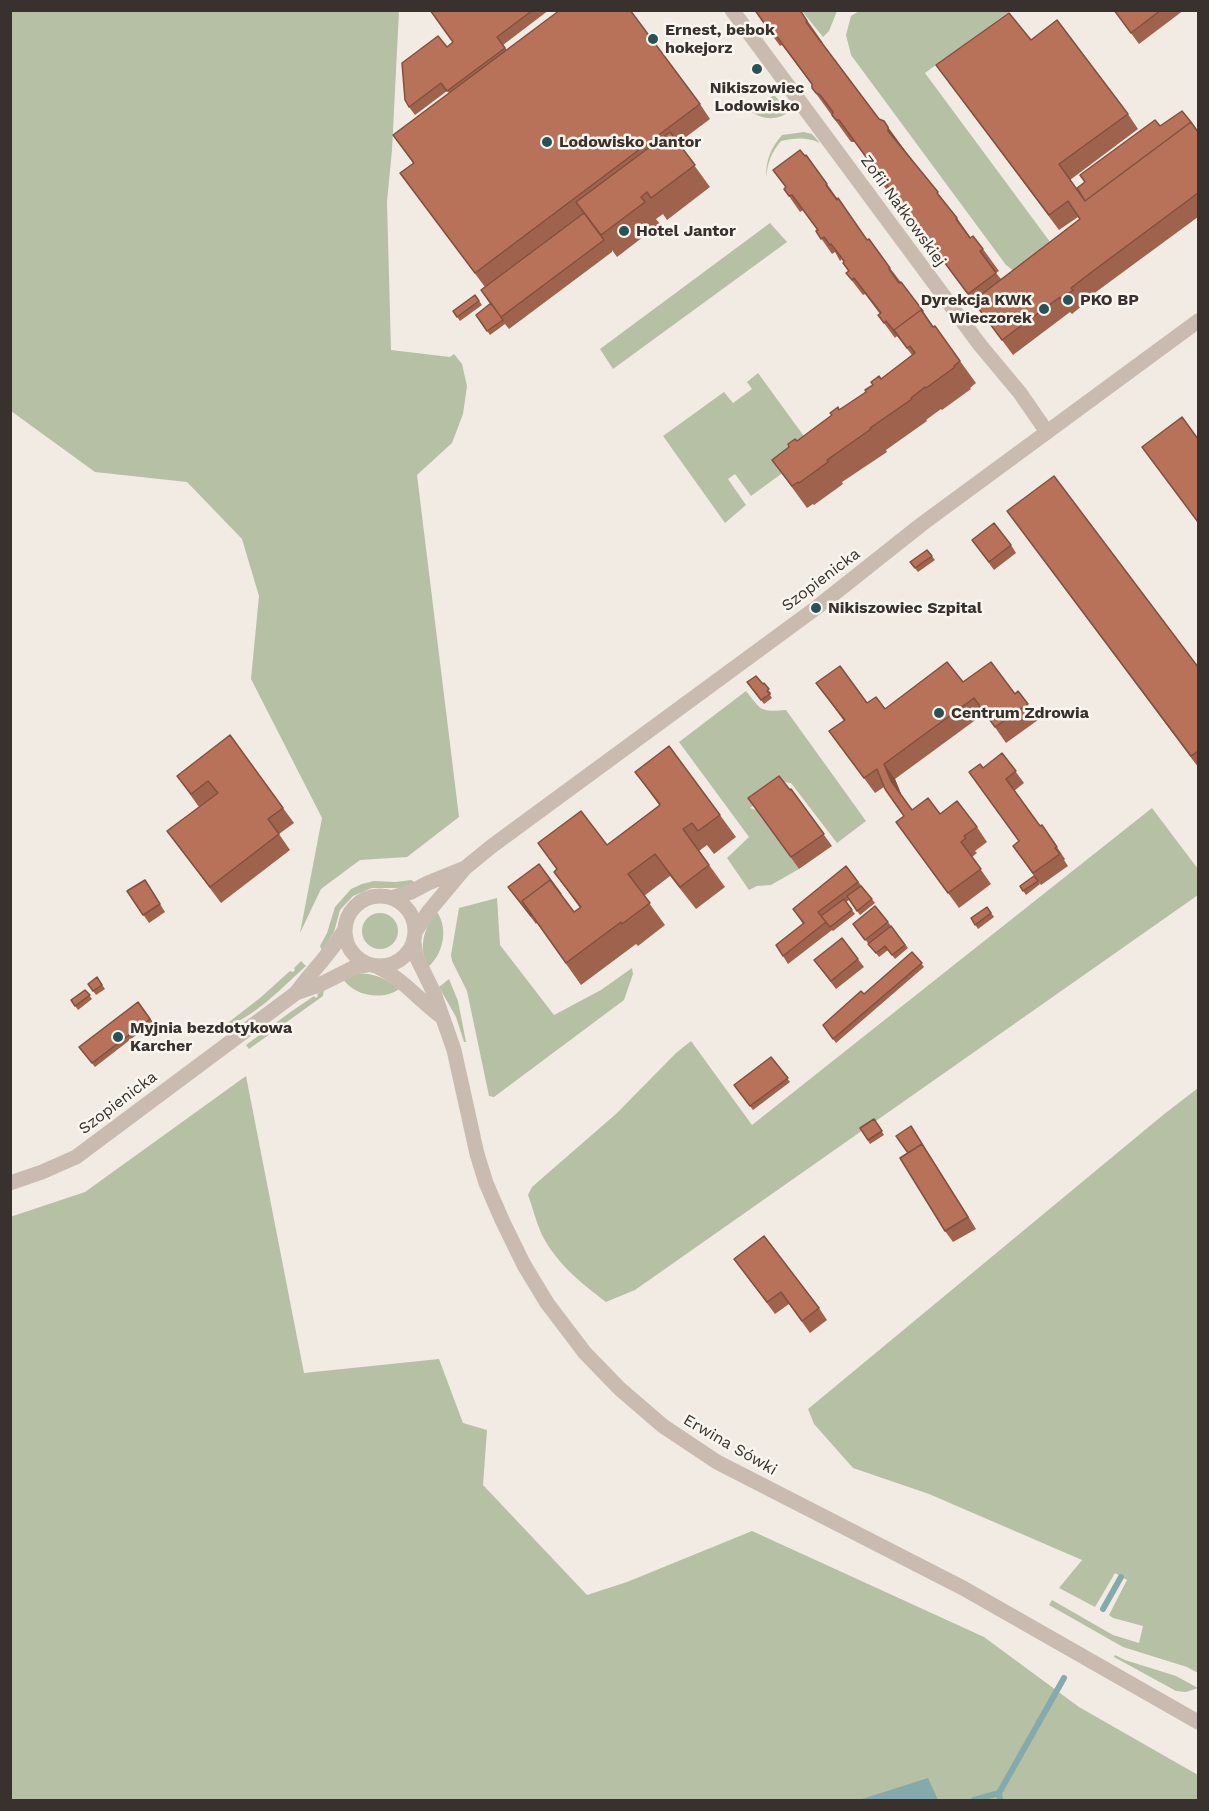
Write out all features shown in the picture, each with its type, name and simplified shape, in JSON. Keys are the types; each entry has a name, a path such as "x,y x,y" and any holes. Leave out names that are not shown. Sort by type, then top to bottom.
{"street":[{"name":"Zofii Nałkowskiej","path":"732,10 975,339 1020,393 1047,432"},
{"name":"Szopienicka","path":"414,937 422,920 465,868 816,608 922,524 1198,321"},
{"name":"Szopienicka","path":"391,898 411,892 465,868"},
{"path":"373,966 390,966 400,961 408,953 414,937 414,920 408,910 401,903 381,896 370,897 352,909 345,929 345,940 350,950 357,958 373,966 392,974 425,1005 442,1017"},
{"name":"Szopienicka","path":"10,1183 76,1157 296,993 331,951 345,929"},
{"name":"Erwina Sówki","path":"414,937 416,956 434,993 456,1056 482,1170 509,1236 535,1284 563,1325 585,1353 620,1389 663,1426 717,1462 945,1578 1197,1718"},
{"name":"Szopienicka","path":"296,993 319,985 355,967 373,966"}],"green space":[{"path":"11,10 399,11 387,202 391,350 450,357 454,354 462,364 467,386 463,414 452,443 417,475 459,817 407,857 360,860 321,889 300,933 322,818 251,679 259,596 242,539 187,482 95,472 11,411"},
{"path":"802,11 837,11 829,31 823,37"},
{"path":"859,11 1010,11 925,73 1056,250 1015,272 1006,265 851,55 846,35 851,16"},
{"path":"774,95 789,111 770,118 751,111"},
{"path":"804,132 812,134 820,143 800,139 781,141 770,158 766,177 770,154 782,135"},
{"path":"770,223 787,242 613,369 600,349"},
{"path":"758,373 814,450 751,496 735,474 728,479 746,505 725,523 663,436 724,392 733,403 752,389 747,382"},
{"path":"746,691 762,709 786,710 866,821 837,843 791,783 783,782 750,808 756,810 799,869 771,885 757,886 749,890 727,858 749,837 679,742"},
{"path":"1152,808 1198,869 1198,895 635,1290 606,1302 579,1280 555,1255 542,1235 536,1220 528,1195 532,1187 617,1113 676,1053 691,1041 752,1125"},
{"path":"411,880 416,883 401,888 372,888 353,896 340,910 334,932 322,951 320,946 327,933 335,907 351,889 374,881"},
{"path":"497,898 500,945 554,1015 601,990 632,968 633,974 624,1000 494,1097 489,1096 467,991 451,955 459,908"},
{"path":"437,912 443,926 442,942 433,963 427,968 423,952 424,938 428,925"},
{"path":"380,913 393,918 398,931 393,944 380,949 367,944 362,931 367,918"},
{"path":"301,961 306,966 267,1001 245,1018 225,1025 290,971 293,972"},
{"path":"357,974 380,977 399,989 377,996 361,993 343,979"},
{"path":"449,979 458,1001 466,1042 464,1042 456,1017 439,987"},
{"path":"324,990 323,996 249,1049 246,1045 314,996 316,998 317,994"},
{"path":"246,1076 304,1373 439,1359 463,1423 487,1430 483,1485 587,1595 627,1582 752,1531 984,1637 1079,1707 1198,1775 1198,1800 11,1800 10,1217 85,1192"},
{"path":"1198,1088 1198,1673 1187,1667 1123,1647 1049,1605 1052,1600 1113,1635 1139,1643 1143,1626 1109,1615 1127,1580 1115,1573 1095,1607 1059,1588 1082,1560 929,1494 853,1468 814,1424 808,1409"},
{"path":"1115,1655 1176,1676 1198,1688 1186,1692 1176,1691 1114,1657"}],"water":[{"path":"928,1778 938,1800 859,1800"}],"building":[{"path":"430,10 533,10 497,37 505,48 447,91 441,83 409,107 405,100 402,63 438,36 447,47 453,42"},
{"name":"Lodowisko Jantor","path":"560,10 630,10 700,104 475,273 400,173 414,163 393,135"},
{"path":"755,10 800,10 806,22 879,119 884,121 888,131 938,192 970,238 973,236 983,249 980,251 996,273 968,294 881,177 879,178 867,163 869,161 839,120 832,115 833,112 812,88 812,84"},
{"path":"1114,10 1161,10 1131,33"},
{"path":"1009,13 1031,40 1057,20 1128,114 1059,164 1085,201 1191,122 1198,132 1198,193 1089,274 1061,299 1060,297 1002,340 973,301 1080,219 1068,201 1049,215 936,65"},
{"path":"1182,111 1191,122 1085,201 1077,188 1085,182 1080,175 1155,120 1160,126"},
{"path":"670,132 695,165 651,198 647,192 641,197 645,202 601,235 576,202"},
{"path":"800,150 806,155 867,240 869,239 899,283 901,282 923,311 921,310 894,330 899,337 886,321 884,323 878,315 881,313 854,278 852,280 846,273 849,271 844,261 824,237 821,239 816,231 818,230 792,195 789,196 784,189 786,187 773,170"},
{"path":"584,213 604,240 501,317 481,290"},
{"path":"475,295 479,301 457,317 453,311"},
{"path":"491,303 503,320 487,331 476,315"},
{"path":"921,310 960,361 955,367 827,460 828,462 792,486 772,460 789,447 788,444 795,439 797,441 832,415 830,413 838,407 839,410 866,392 865,390 873,385 871,382 879,376 881,379 915,353 910,346 907,348 894,330"},
{"path":"1182,417 1198,439 1198,522 1142,447"},
{"path":"1054,476 1198,667 1198,751 1191,756 1007,511"},
{"path":"994,523 1011,545 989,562 972,540"},
{"path":"927,550 932,556 915,568 910,562"},
{"path":"947,662 963,682 991,662 1015,694 1018,691 1028,704 995,727 974,698 884,764 891,781 912,810 928,798 940,814 957,801 977,827 964,836 966,838 961,842 981,869 948,893 896,822 904,816 885,789 877,769 864,778 829,731 845,720 816,683 840,666 867,703 876,697 885,709"},
{"path":"756,676 769,689 767,691 770,694 761,700 747,682"},
{"path":"230,735 283,808 268,819 279,834 210,887 167,831 218,793 208,781 191,794 177,776"},
{"path":"669,746 720,815 698,831 692,823 683,829 709,865 680,887 655,854 628,874 650,903 566,963 522,901 550,880 574,912 581,907 554,872 557,869 538,843 581,811 607,845 659,806 660,804 635,772"},
{"path":"1002,753 1016,771 1006,779 1040,826 1042,825 1060,854 1033,873 1013,846 1019,841 969,772 980,764 983,768"},
{"path":"779,776 824,834 791,857 748,798"},
{"path":"539,864 561,894 550,880 522,901 531,916 508,887"},
{"path":"846,866 858,882 818,912 826,922 783,956 776,945 804,923 793,909"},
{"path":"1034,876 1038,881 1023,891 1020,886"},
{"path":"145,880 160,904 143,915 127,891"},
{"path":"861,886 872,899 857,911 847,896"},
{"path":"844,899 852,910 830,927 821,916"},
{"path":"875,906 888,922 865,940 853,924"},
{"path":"987,907 991,913 975,925 971,918"},
{"path":"891,926 905,945 892,955 885,946 876,953 868,944"},
{"path":"842,938 858,959 831,981 814,960"},
{"path":"912,952 922,963 833,1039 823,1025 861,991 864,994"},
{"path":"97,977 102,985 93,991 88,984"},
{"path":"85,990 90,995 75,1006 71,1000"},
{"name":"Myjnia bezdotykowa Karcher","path":"138,1002 150,1019 92,1063 79,1047"},
{"path":"771,1057 788,1078 750,1106 734,1085"},
{"path":"874,1119 882,1131 868,1140 860,1128"},
{"path":"911,1126 924,1147 922,1144 908,1153 896,1136"},
{"path":"922,1144 968,1217 945,1231 900,1158"},
{"path":"764,1236 819,1308 802,1321 781,1292 767,1302 734,1259"}],"waterway":[{"path":"1103,1609 1121,1577"},
{"path":"1000,1800 999,1793 1064,1678"},
{"path":"974,1800 999,1793"}],"place":[{"name":"Ernest, bebok hokejorz","path":"653,39"},
{"name":"Nikiszowiec Lodowisko","path":"757,69"},
{"name":"Lodowisko Jantor","path":"547,142"},
{"name":"Hotel Jantor","path":"624,231"},
{"name":"PKO BP","path":"1068,300"},
{"name":"Dyrekcja KWK Wieczorek","path":"1044,309"},
{"name":"Nikiszowiec Szpital","path":"816,608"},
{"name":"Centrum Zdrowia","path":"939,713"},
{"name":"Myjnia bezdotykowa Karcher","path":"118,1037"}]}
